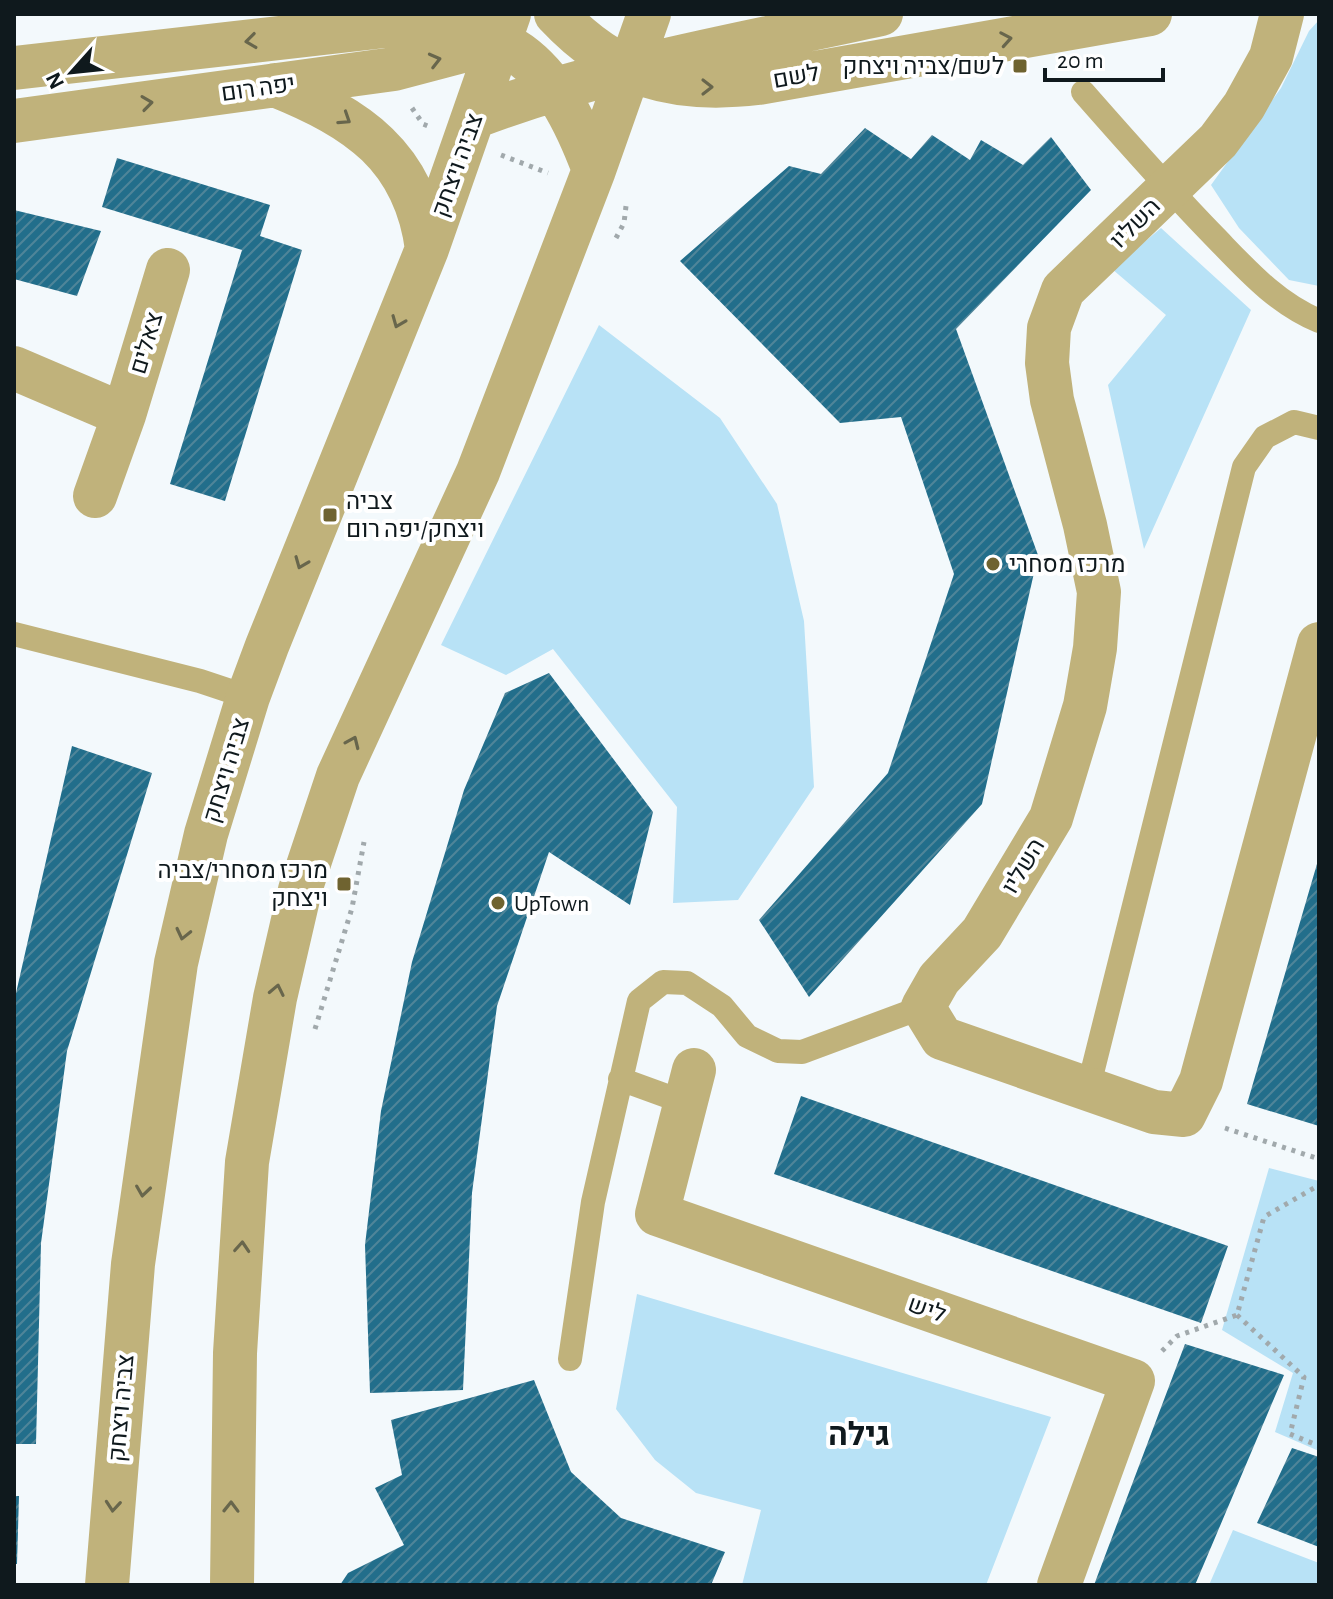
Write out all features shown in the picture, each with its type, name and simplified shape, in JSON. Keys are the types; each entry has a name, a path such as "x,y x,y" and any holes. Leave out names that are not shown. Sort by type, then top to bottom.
{"street":[{"path":"232,1585 235,1353 247,1162 275,998 300,890 338,776 478,472 591,180 649,14"},
{"name":"לשם","path":"470,129 555,89 881,14"},
{"name":"לשם","path":"559,15 588,43 632,69 660,81 706,87 748,84 1150,14"},
{"name":"השליו","path":"923,1007 939,979 982,933 1051,818 1085,706 1095,648 1099,592 1052,400 1047,363 1049,328 1063,290 1218,141 1244,106 1271,57 1282,14"},
{"name":"יפה רום","path":"14,121 413,66 504,28 559,15"},
{"name":"יפה רום","path":"14,68 344,23 504,28"},
{"name":"יפה רום","path":"504,28 555,89 571,115 591,180"},
{"name":"צביה ויצחק","path":"107,1585 133,1264 176,963 206,834 248,697 427,249 504,28"},
{"path":"275,85 347,119 390,158 411,188 419,206 427,249"},
{"name":"צאלים","path":"95,496 124,415 168,270"},
{"path":"14,368 124,415"},
{"path":"923,1007 942,1038 1154,1112 1184,1115 1201,1081 1319,644"},
{"name":"ליש","path":"690,1086 657,1214 1133,1381"},
{"path":"1059,1585 1133,1381"}],"lane":[{"path":"1083,92 1169,190 1261,284 1294,311 1319,321"},
{"path":"1088,1089 1244,467 1265,437 1294,422 1319,428"},
{"path":"14,634 200,681 248,697"},
{"path":"570,1359 593,1202 639,1001 663,982 687,983 722,1006 747,1036 778,1051 802,1052 923,1007"},
{"path":"620,1079 690,1086"}],"path":[{"path":"413,66 404,97 423,124 470,129 591,180 626,205 624,223 614,241"},
{"path":"315,1030 352,908 365,835"},
{"path":"1184,1115 1319,1159"},
{"path":"1237,1315 1264,1217 1319,1185"},
{"path":"1133,1381 1177,1336 1237,1315"},
{"path":"1237,1315 1304,1377 1290,1434 1319,1446"}],"shaded area":[{"path":"1319,20 1319,286 1289,280 1239,228 1211,185 1281,88 1309,31"},
{"path":"1161,228 1251,310 1144,549 1108,385 1166,315 1112,269"},
{"path":"599,325 720,418 777,504 804,621 814,787 738,900 673,903 677,807 553,649 506,675 441,645"},
{"path":"1269,1168 1319,1181 1319,1451 1275,1432 1293,1373 1222,1330"},
{"path":"637,1294 1051,1417 986,1585 742,1585 761,1510 696,1493 655,1460 616,1409"},
{"path":"1233,1530 1319,1563 1319,1585 1209,1585"}],"building":[{"name":"מרכז מסחרי","path":"865,128 911,159 932,135 970,160 981,140 1023,165 1051,137 1091,190 956,329 1038,555 982,804 809,997 759,920 888,773 954,574 901,417 840,423 680,261 789,166 821,174"},
{"path":"117,158 270,205 260,236 302,250 225,501 170,484 242,250 102,207"},
{"path":"14,210 101,231 77,296 14,279"},
{"path":"549,673 653,812 630,905 549,852 497,1006 472,1193 463,1390 370,1393 365,1245 381,1111 412,962 464,790 505,693"},
{"path":"72,746 152,773 67,1051 41,1243 36,1444 14,1444 14,1002"},
{"path":"1319,857 1319,1126 1247,1104"},
{"path":"801,1096 1228,1246 1201,1323 774,1174"},
{"path":"1185,1344 1284,1375 1195,1585 1094,1585"},
{"path":"534,1380 571,1472 621,1518 725,1552 711,1585 340,1585 348,1573 404,1545 375,1488 402,1475 391,1420"},
{"path":"1292,1448 1319,1457 1319,1547 1257,1523"},
{"path":"14,1496 19,1496 17,1564 14,1564"}],"place":[{"name":"לשם/צביה ויצחק","path":"1020,66"},
{"name":"צביה ויצחק/יפה רום","path":"330,515"},
{"name":"מרכז מסחרי","path":"993,564"},
{"name":"מרכז מסחרי/צביה ויצחק","path":"344,884"},
{"name":"UpTown","path":"498,903"}],"district":[{"name":"גילה","path":"859,1434"}]}
